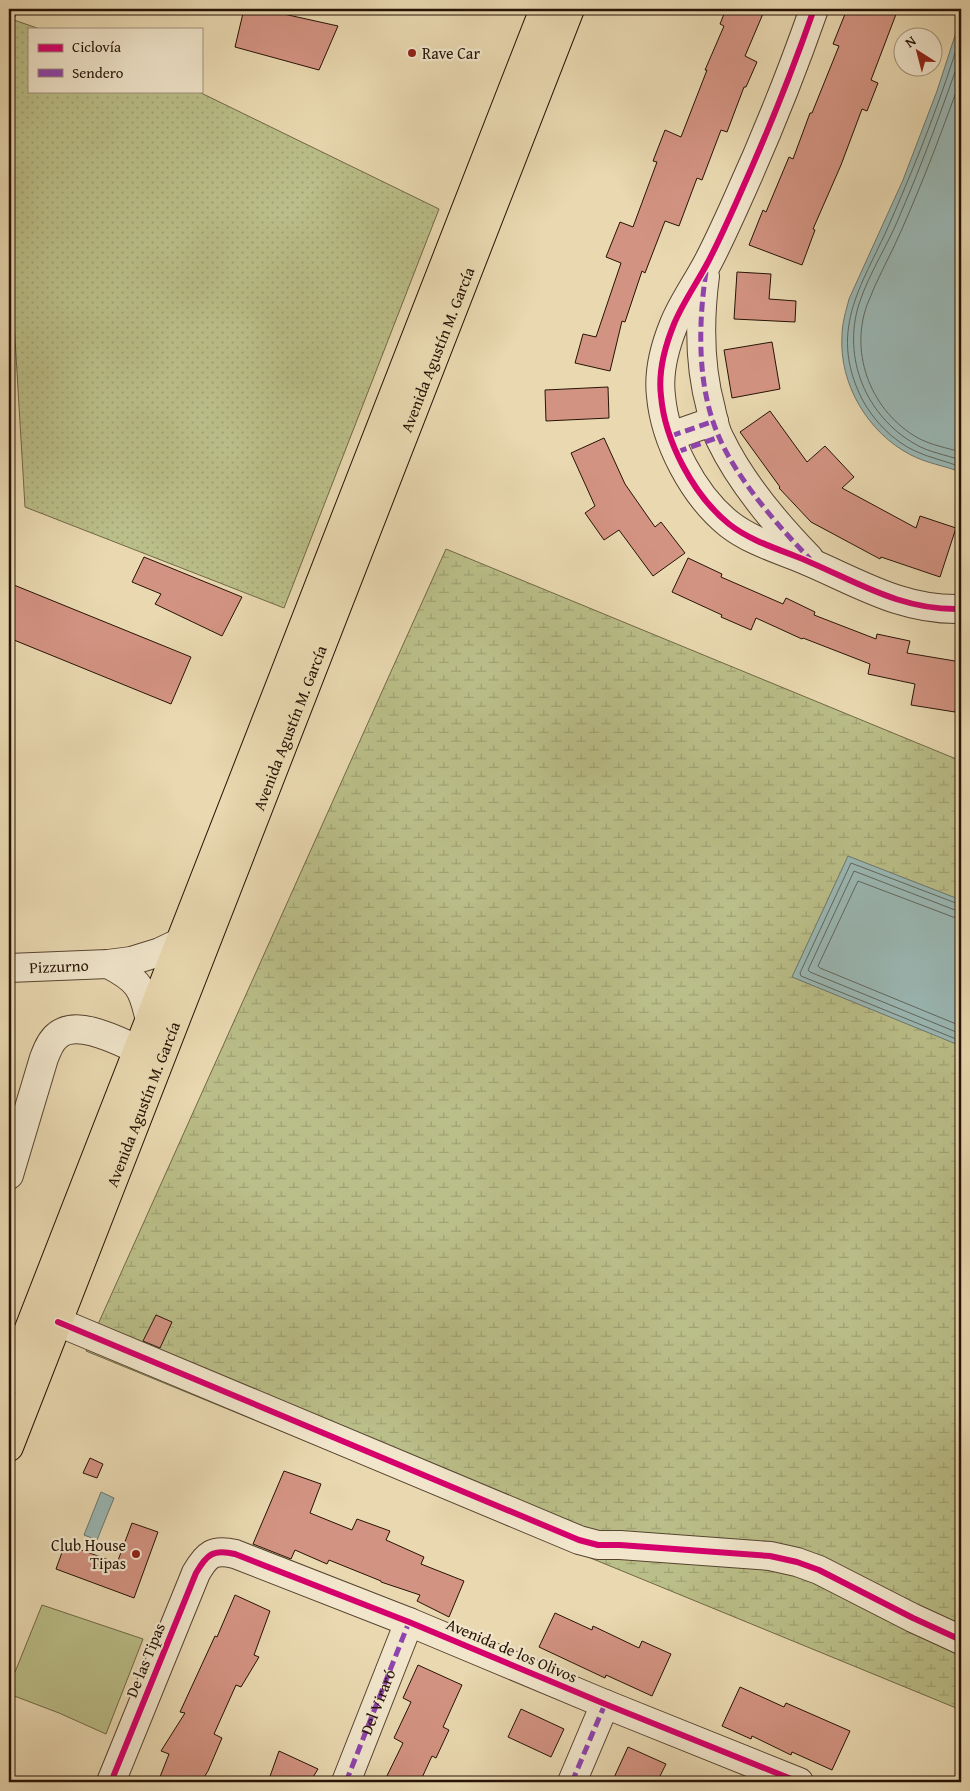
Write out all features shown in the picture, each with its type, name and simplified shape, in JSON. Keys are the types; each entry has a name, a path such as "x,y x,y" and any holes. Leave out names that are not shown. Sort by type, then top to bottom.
{"main road":[{"name":"Avenida Agustín M. García","path":"9,1380 544,9"},
{"name":"Avenida Agustín M. García","path":"9,1447 570,9"}],"street":[{"path":"814,9 774,116 736,204 707,263 674,323 664,354 661,396 681,463 694,484 728,524 751,538 896,600 917,606 946,610 961,609"},
{"path":"707,263 700,308 702,370 716,429 753,493 813,563"},
{"path":"674,444 716,429"},
{"name":"Pizzurno","path":"9,968 108,964 144,958 181,942"},
{"name":"Pizzurno","path":"108,964 130,976 139,986 144,996 150,1021"},
{"path":"9,1175 44,1058 50,1044 57,1035 67,1030 79,1029 94,1032 139,1050"},
{"path":"58,1322 579,1540 598,1545 620,1544 770,1556 798,1562 820,1570 913,1618 961,1640"},
{"name":"Avenida de los Olivos","path":"212,1553 223,1551 235,1554 409,1622 799,1782"},
{"name":"De las Tipas","path":"111,1782 196,1573 203,1561 212,1553"},
{"name":"Del Viraró","path":"346,1782 409,1622"},
{"path":"572,1782 605,1704"}],"green space":[{"path":"9,9 18,9 14,20 37,28 28,28 28,92 199,92 439,209 284,608 25,507 9,237"},
{"path":"446,549 961,761 961,1710 86,1351"},
{"path":"42,1605 143,1639 106,1734 9,1694 9,1687"}],"water":[{"path":"961,17 961,472 911,455 896,446 882,434 869,420 851,389 845,372 842,354 843,322 849,299 903,180 942,76"},
{"path":"848,856 961,900 961,1046 792,977"},
{"path":"101,1492 114,1498 97,1540 84,1535"}],"building":[{"path":"244,9 261,9 338,26 319,70 235,47"},
{"path":"726,9 765,9 745,56 757,62 746,87 744,87 727,132 721,130 702,180 697,178 679,226 665,221 645,273 642,271 625,322 622,321 610,371 575,363 583,334 596,337 621,263 606,257 620,222 633,227 657,162 653,161 665,130 681,137 707,70 705,70 724,26 720,24"},
{"path":"847,9 898,9 871,80 878,83 867,111 862,109 841,165 813,229 815,230 802,265 749,245 763,210 766,212 789,157 793,159 810,113 812,113 839,46 833,44"},
{"path":"737,272 771,274 769,299 796,301 795,322 734,319"},
{"path":"772,342 780,389 732,398 724,350"},
{"path":"608,387 609,418 546,421 545,390"},
{"path":"770,411 807,462 825,446 854,477 842,488 916,528 920,516 956,528 940,577 881,557 880,559 811,522 779,488 740,432"},
{"path":"604,438 625,484 655,527 661,522 685,553 653,576 619,530 604,540 585,513 595,506 571,453"},
{"path":"144,557 242,597 222,636 155,604 161,594 132,582"},
{"path":"688,558 722,574 721,577 783,604 786,598 815,612 814,615 876,639 877,634 910,641 907,653 961,662 961,675 955,712 911,705 915,684 868,674 870,664 802,639 756,618 751,630 672,592"},
{"path":"9,583 191,657 171,704 9,638"},
{"path":"156,1315 172,1322 160,1348 143,1341"},
{"path":"90,1458 103,1464 97,1478 83,1473"},
{"path":"284,1471 321,1484 310,1513 352,1530 357,1519 390,1531 386,1540 424,1557 421,1564 464,1581 449,1617 417,1601 420,1595 381,1582 329,1560 327,1564 295,1550 291,1559 253,1544"},
{"name":"Club House Tipas","path":"132,1523 158,1532 134,1598 56,1569 65,1544 117,1563"},
{"path":"235,1595 270,1611 254,1655 259,1657 241,1687 236,1685 214,1734 222,1738 208,1771 201,1782 158,1782 169,1754 161,1751 185,1713 180,1712 215,1636 217,1637"},
{"path":"555,1613 592,1630 593,1626 639,1648 642,1641 671,1654 652,1696 606,1675 605,1678 539,1647"},
{"path":"418,1665 462,1685 443,1727 449,1730 436,1758 432,1756 420,1782 384,1782 403,1743 394,1738 411,1702 403,1698"},
{"path":"740,1687 784,1707 786,1703 850,1731 832,1770 792,1752 791,1755 752,1736 751,1739 722,1726"},
{"path":"521,1709 564,1729 551,1757 508,1737"},
{"path":"628,1747 666,1764 657,1782 612,1782"},
{"path":"279,1751 318,1769 310,1782 268,1782"}],"marked path":[{"path":"706,272 703,292 701,356 703,377 712,418 727,453 747,485 772,517 810,559"},
{"path":"671,436 714,421"},
{"path":"677,452 719,437"},
{"path":"346,1782 409,1622"},
{"path":"572,1782 605,1704"}],"cycle path":[{"path":"814,9 787,83 747,179 715,248 671,332 665,350 660,378 661,396 668,431 683,466 704,498 729,524 744,534 896,599 916,605 961,609"},
{"path":"58,1322 579,1540 598,1545 770,1556 797,1562 819,1570 961,1640"},
{"path":"111,1782 196,1573 207,1557 221,1552 235,1554 409,1622 799,1782"}],"place":[{"name":"Rave Car","path":"412,53"},
{"name":"Club House Tipas","path":"136,1554"}]}
